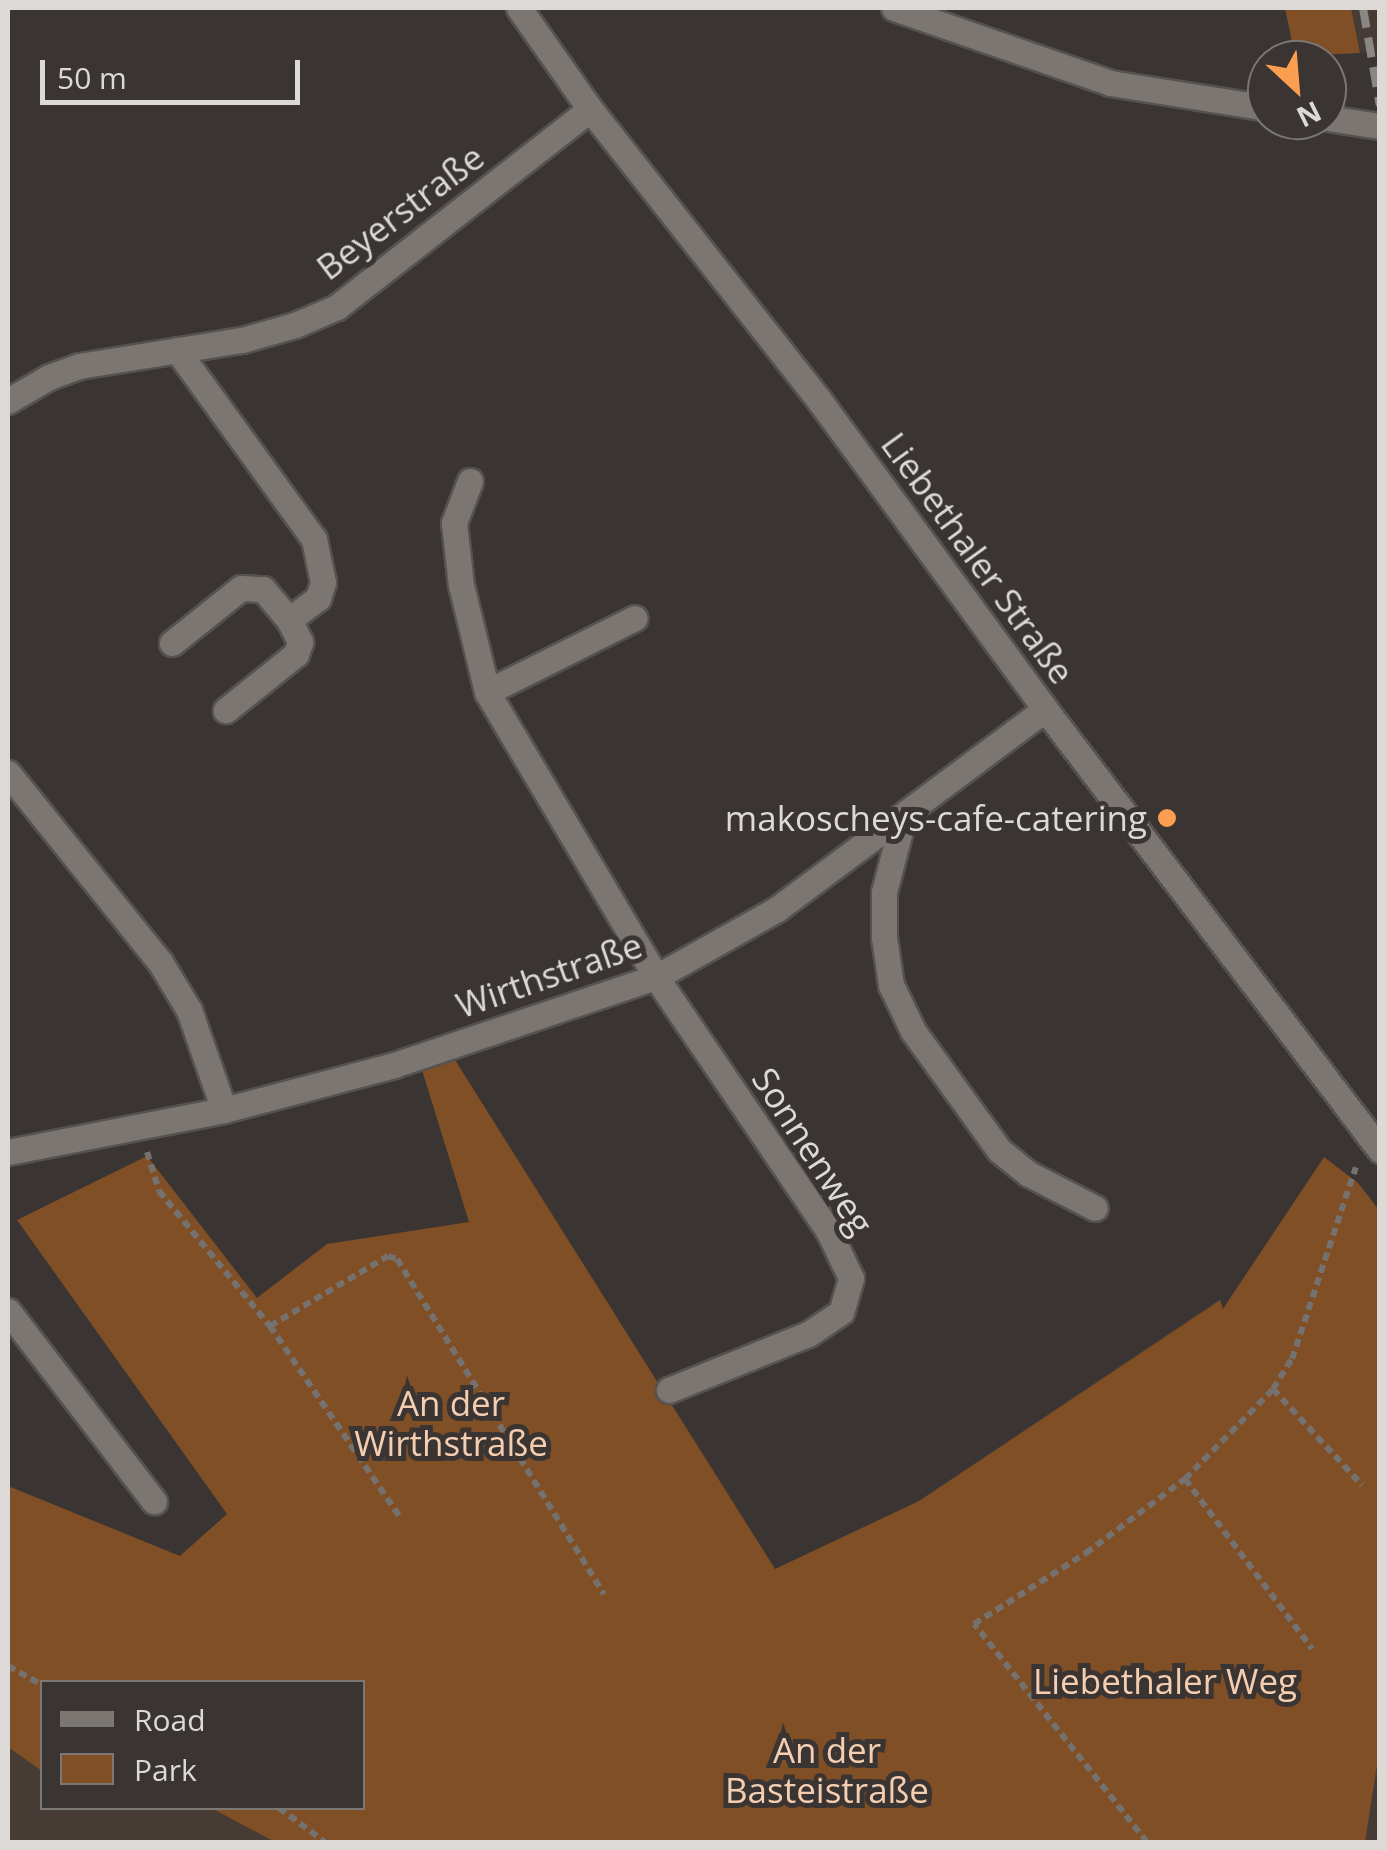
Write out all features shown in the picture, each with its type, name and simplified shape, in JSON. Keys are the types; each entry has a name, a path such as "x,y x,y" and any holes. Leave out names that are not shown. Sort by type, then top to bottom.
{"street":[{"name":"Liebethaler Straße","path":"519,8 590,110 819,400 1045,710 1374,1144"},
{"path":"894,8 1110,83 1247,105"},
{"name":"Beyerstraße","path":"8,401 49,376 79,366 260,335 336,307 590,110"},
{"path":"1347,121 1380,126"},
{"path":"177,350 314,539 323,582 318,598 288,620"},
{"path":"470,481 454,523 460,585 487,692 656,977"},
{"path":"172,642 242,588 263,589 288,620 300,642 296,654 226,710"},
{"path":"487,692 635,618"},
{"name":"Wirthstraße","path":"8,1152 224,1110 394,1065 656,977 777,909 904,819 1045,710"},
{"path":"8,773 160,962 189,1010 224,1110"},
{"path":"904,819 884,892 884,937 891,984 912,1031 999,1150 1066,1196 1095,1208"},
{"name":"Sonnenweg","path":"656,977 828,1230 851,1278 840,1312 808,1334 670,1390"},
{"path":"8,1311 154,1502"}],"path":[{"path":"140,1126 160,1191 270,1326 400,1516"},
{"path":"1147,1842 974,1624 1086,1553 1184,1479 1273,1389 1292,1359 1374,1144"},
{"path":"270,1326 388,1256 397,1259 604,1594"},
{"path":"1273,1389 1362,1485"},
{"path":"1184,1479 1312,1649"},
{"path":"8,1666 40,1684"},
{"path":"282,1810 325,1842"}],"shaded area":[{"path":"1351,8 1379,8 1379,50 1360,53"},
{"path":"8,1747 40,1770 40,1810 215,1810 275,1842 8,1842"},
{"path":"1379,1751 1379,1842 1365,1842"}],"green space":[{"path":"1285,8 1351,8 1360,53 1347,54 1347,40 1292,40"},
{"path":"455,1060 775,1569 919,1501 1220,1300 1223,1309 1324,1157 1358,1183 1379,1210 1380,1746 1365,1842 275,1842 215,1810 365,1810 365,1680 40,1680 40,1770 8,1747 8,1486 180,1556 227,1514 17,1220 147,1156 257,1298 327,1244 469,1222 422,1070"}],"railway":[{"path":"1363,8 1380,106"}],"place":[{"name":"makoscheys-cafe-catering","path":"1167,818"}],"park label":[{"name":"An der Wirthstraße","path":"451,1423"},
{"name":"Liebethaler Weg","path":"1165,1681"},
{"name":"An der Basteistraße","path":"827,1770"}]}
